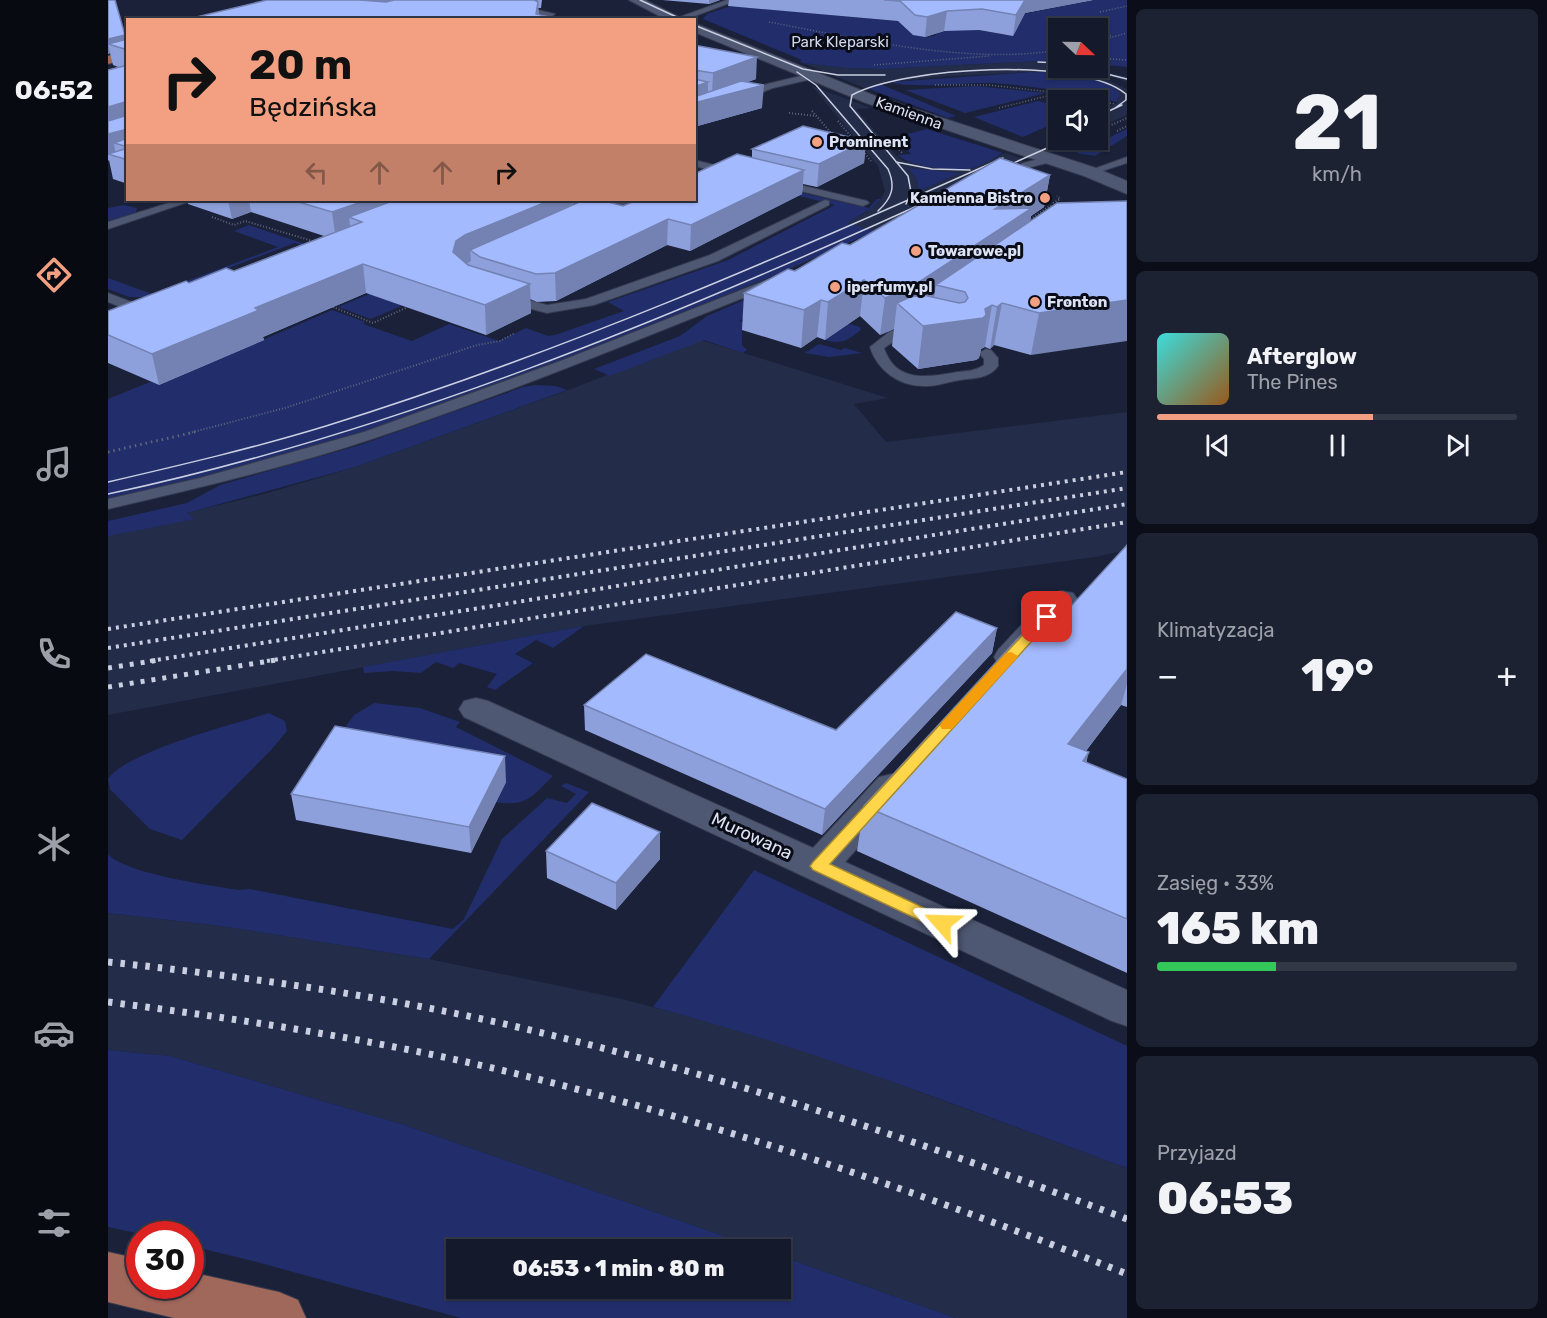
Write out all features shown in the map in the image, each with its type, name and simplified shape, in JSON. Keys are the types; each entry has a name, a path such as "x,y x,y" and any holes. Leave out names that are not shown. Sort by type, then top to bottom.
{"main road":[{"path":"108,60 126,56"},
{"path":"108,1276 126,1280"},
{"path":"199,1299 279,1318"}],"street":[{"path":"635,0 676,18"},
{"name":"Kamienna","path":"696,28 923,118 1090,172 1127,188"},
{"path":"991,678 1062,600"},
{"name":"Murowana","path":"476,709 1127,1009"},
{"path":"819,866 913,763"}],"lane":[{"path":"487,0 551,14 544,18"},
{"path":"681,18 734,0"},
{"path":"696,115 778,83 813,76"},
{"path":"704,99 725,103"},
{"path":"983,186 1027,165 1051,159"},
{"path":"1090,172 1127,160"},
{"path":"696,163 863,202"},
{"path":"108,226 185,201"},
{"path":"586,218 626,201"},
{"path":"497,296 536,308 557,308 589,302 714,258 825,203"},
{"path":"108,504 215,480 369,435 579,359 778,279"},
{"path":"108,297 160,314 140,322"},
{"path":"933,315 914,328 894,335 877,347 881,359 893,370 920,382 985,371 992,364 992,358 986,353"},
{"path":"914,328 933,334"}],"path":[{"path":"1100,12 1127,6"},
{"path":"761,20 866,41 927,49 1008,54"},
{"path":"1108,38 1127,33"},
{"path":"1108,36 1114,37"},
{"path":"817,48 835,42 866,41"},
{"path":"874,65 1048,52"},
{"path":"1041,53 1048,54"},
{"path":"1108,59 1127,60"},
{"path":"928,86 989,85 1048,92"},
{"path":"997,109 1048,96"},
{"path":"1110,103 1115,104"},
{"path":"809,108 838,142"},
{"path":"789,113 817,116"},
{"path":"832,114 872,161"},
{"path":"1108,127 1127,118"},
{"path":"886,136 903,154"},
{"path":"1053,203 1060,199 1057,196"},
{"path":"174,204 234,225 245,221 317,243"},
{"path":"1023,224 1050,206 1059,206"},
{"path":"333,308 373,323 412,305"},
{"path":"108,452 264,414 477,345 500,341 551,314 557,308"}],"shaded area":[{"path":"1048,61 1048,73 1031,72 941,77 891,82 867,89 803,63 883,69"},
{"path":"1108,73 1127,77 1127,82 1108,76"},
{"path":"1084,78 1106,79 1127,89 1127,115 1108,124 1108,108 1117,103 1120,93 1105,84"},
{"path":"812,86 871,108 856,109 896,155 904,161 930,166 972,168 1005,153 1021,158 1023,162 782,273 355,434 108,477 538,348 862,215 879,202 885,191 878,166","holes":["910,168 959,173 919,191 916,178"]},
{"path":"698,339 888,398 854,404 886,442 1127,412 1127,550 1095,557 584,626 108,715 108,532 264,494 355,467 571,389"},
{"path":"108,913 221,926 429,959 622,999 725,1026 827,1058 1127,1168 1127,1318 956,1318 791,1260 791,1239 732,1239 404,1125 170,1056 108,1050"}],"green space":[{"name":"Park Kleparski","path":"1093,0 1127,0 1127,67 1108,65 1108,18 1048,18 1048,61 883,69 803,63 799,61 802,60 703,19 707,14 731,6 919,23 910,33 925,37 934,36 941,30 979,30 1005,35 1014,33 983,22"},
{"path":"1031,72 1048,73 1048,78 1090,78 1111,86 1120,93 1117,102 1108,100 1108,90 1048,90 993,83 910,85 891,82"},
{"path":"880,84 956,116 948,118 869,89"},
{"path":"977,86 1046,93 965,113 905,90"},
{"path":"1038,101 1048,103 1048,126 1023,137 974,117"},
{"path":"927,129 1003,153 976,167 965,169 934,168 912,163 898,155 911,154 896,137"},
{"path":"1127,129 1127,136 1108,148 1108,138"},
{"path":"1082,150 1105,150 1095,156 1076,153"},
{"path":"909,168 960,173 919,191 916,178"},
{"path":"728,176 869,208 877,199 881,199 872,208 847,223 875,231 652,325 415,414 286,455 108,499 108,399 150,382 159,385 332,310 365,322 363,324 412,341 449,324 499,341 526,328 548,336 555,335 624,311 608,302 728,260 835,205 724,177"},
{"path":"124,205 137,208 136,212 118,220 108,221 108,208"},
{"path":"249,225 305,244 303,246 295,243 152,297 129,297 108,289 108,278 152,294 278,247 234,231"},
{"path":"533,225 454,264 427,295 371,319 338,307"},
{"path":"814,270 778,297 739,321 752,324 742,330 742,345 747,350 743,353 704,340 610,376 594,369 680,336 707,316"},
{"path":"843,322 860,327 861,330 844,341 825,340 841,329"},
{"path":"819,344 862,353 829,357 805,353"},
{"path":"555,386 567,390 355,467 187,513 195,519 108,536 108,521 187,503 220,485 360,445 523,387"},
{"path":"584,626 553,648 536,640 515,654 533,663 495,690 487,687 497,674 459,663 453,668 436,662 421,673 393,671 364,673 363,667"},
{"path":"374,703 420,708 460,722 456,727 553,776 523,801 496,802 337,738 354,715"},
{"path":"269,713 285,721 287,731 182,840 150,829 110,789 108,779 136,758 208,731"},
{"path":"566,783 589,792 429,959 221,926 108,913 108,854 117,861 132,867 169,878 238,890 250,889 453,929 464,919 502,839 547,798 567,803 576,794 561,786"},
{"path":"754,870 1127,1046 1127,1168 833,1061 653,1007"},
{"path":"108,1050 170,1056 404,1125 732,1239 446,1239 446,1299 791,1299 791,1260 956,1318 461,1318 204,1249 204,1221 126,1221 126,1231 108,1227"}],"building":[{"path":"108,0 115,0 125,35 108,39"},
{"path":"267,0 386,2 394,0 534,0 538,2 536,14 554,18 192,18"},
{"path":"884,0 1025,0 1016,15 982,9 947,11 927,17 915,15 900,1"},
{"path":"126,33 126,49 108,44 124,40"},
{"path":"696,45 757,57 713,73 696,70"},
{"path":"126,66 126,146 114,143 125,139 124,130 108,134 108,121 125,116 125,102 108,107 108,70"},
{"path":"696,79 708,82 696,86"},
{"path":"741,81 764,85 696,102 696,96"},
{"path":"803,126 866,141 819,164 752,149"},
{"path":"126,149 126,159 108,154"},
{"path":"737,154 804,170 691,225 668,219 555,273 536,274 480,257 470,250 582,201 605,201 623,206 635,201 696,201 696,173"},
{"path":"1000,158 1050,175 995,209 1032,208 913,286 885,298 864,280 828,302 821,300 804,310 744,293 788,269 795,271 842,243 850,245"},
{"path":"295,201 364,201 332,212"},
{"path":"392,201 549,201 465,235 456,241 453,252 468,265 530,284 485,305 363,264 255,308 259,310 152,354 108,335 108,311 226,268 234,271 362,222 349,217"},
{"path":"1127,201 1127,300 1039,313 1002,303 997,307 992,305 985,309 986,315 983,318 923,326 897,303 910,297 923,295 959,303 965,302 968,298 965,292 936,285 1057,203"},
{"path":"1127,545 1127,669 1068,744 1089,752 1083,761 1127,779 1127,919 864,806 1033,622 1051,628"},
{"path":"956,612 997,628 825,809 584,705 646,654 836,730"},
{"path":"335,726 505,756 469,827 291,794"},
{"path":"592,803 660,832 616,883 546,851"}],"tram line":[{"path":"640,0 679,18"},
{"path":"696,26 803,69 838,75 885,75"},
{"path":"1038,62 1048,62"},
{"path":"896,162 850,106 852,95 876,85 949,72 1033,70 1071,74 1103,82 1126,94 1126,100 1115,108"},
{"path":"797,72 816,85 888,169 892,181 891,192 878,211"},
{"path":"1108,74 1127,79"},
{"path":"1108,111 1122,105"},
{"path":"1000,169 1048,148"},
{"path":"908,200 1003,158"},
{"path":"896,162 932,169 970,170"},
{"path":"896,162 908,176 911,192 908,200"},
{"path":"108,482 299,434 413,398 584,336 908,200"},
{"path":"906,204 908,200"},
{"path":"108,494 213,469 318,440 422,407 626,331 926,202"}],"railway":[{"path":"108,629 1127,472"},
{"path":"108,648 1127,488"},
{"path":"150,661 1127,504"},
{"path":"267,661 1127,522"},
{"path":"108,668 159,660"},
{"path":"108,687 276,660"},
{"path":"108,962 207,973 354,995 452,1013 580,1042 660,1063 817,1110 1127,1219"},
{"path":"108,1002 354,1039 501,1070 581,1090 740,1136 896,1187 1127,1274"}],"slow traffic":[{"path":"947,726 1011,656"}],"place":[{"name":"Prominent","path":"817,142"},
{"name":"Kamienna Bistro","path":"1045,198"},
{"name":"Towarowe.pl","path":"916,251"},
{"name":"iperfumy.pl","path":"835,287"},
{"name":"Fronton","path":"1035,302"}],"route":[{"path":"942,923 819,866 1047,617"}]}
